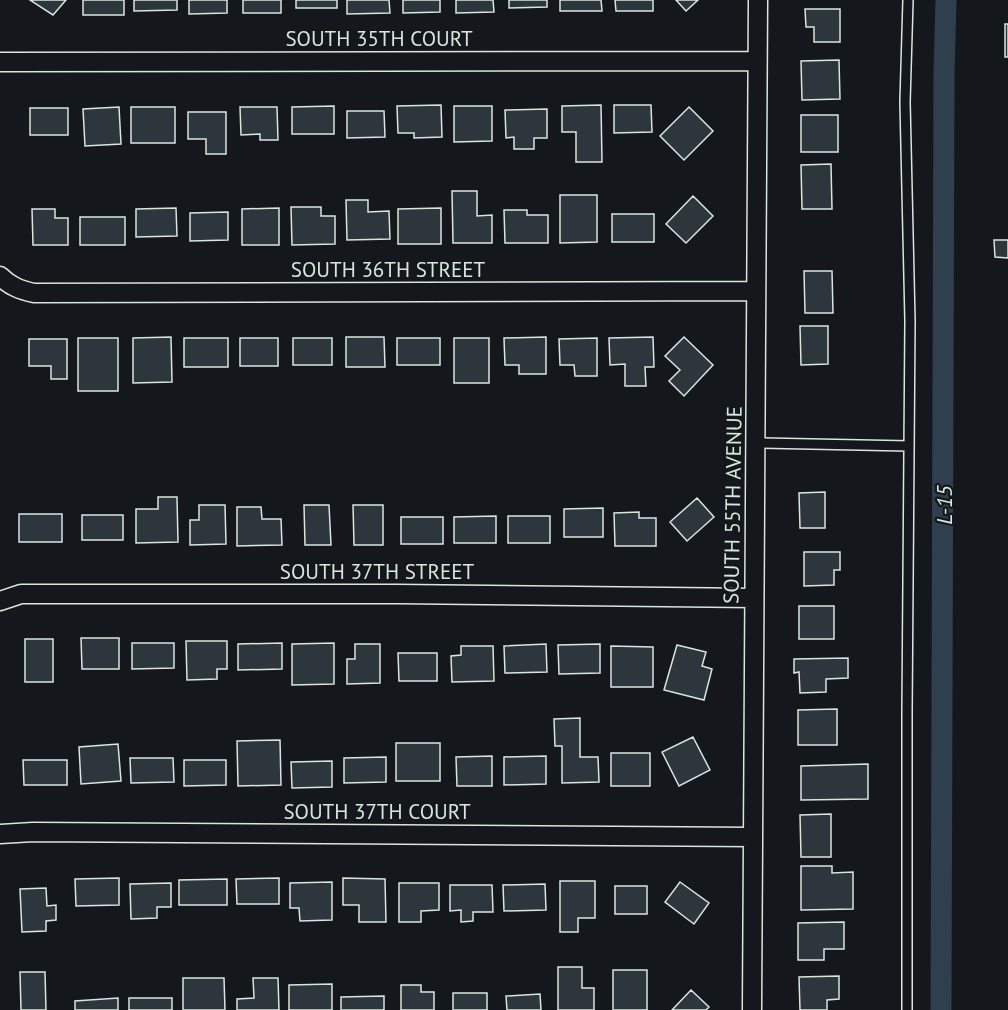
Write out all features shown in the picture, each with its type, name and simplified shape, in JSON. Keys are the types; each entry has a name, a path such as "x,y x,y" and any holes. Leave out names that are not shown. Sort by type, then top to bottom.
{"street":[{"name":"SOUTH 55TH AVENUE","path":"752,1010 758,0"},
{"name":"SOUTH 35TH COURT","path":"0,62 757,61"},
{"name":"SOUTH 36TH STREET","path":"0,276 20,290 34,293 756,291"},
{"name":"SOUTH 37TH STREET","path":"0,601 21,594 397,594 754,598"},
{"name":"SOUTH 37TH COURT","path":"0,834 45,832 753,837"}],"lane":[{"path":"907,1010 910,321 905,102 908,0"},
{"path":"756,443 909,446"}],"building":[{"path":"30,0 66,0 53,15"},
{"path":"83,0 124,0 124,15 83,15"},
{"path":"134,0 177,0 177,10 134,11"},
{"path":"189,0 227,0 227,13 189,14"},
{"path":"243,0 281,0 281,13 243,13"},
{"path":"296,0 337,0 337,8 296,8"},
{"path":"347,0 389,0 390,13 347,14"},
{"path":"403,0 440,0 440,12 403,13"},
{"path":"456,0 493,0 494,12 456,13"},
{"path":"509,0 547,0 547,7 509,8"},
{"path":"560,0 601,0 602,11 560,11"},
{"path":"615,0 653,0 653,11 616,11"},
{"path":"676,0 698,0 686,11"},
{"path":"805,9 840,9 840,42 814,42 814,27 806,27"},
{"path":"1005,24 1008,24 1008,57 1005,57"},
{"path":"839,60 840,99 802,100 801,61"},
{"path":"441,105 442,137 414,138 414,133 398,133 397,106"},
{"path":"601,105 602,162 576,162 576,132 562,132 562,106"},
{"path":"614,105 651,105 652,132 614,133"},
{"path":"334,106 334,134 292,134 292,107"},
{"path":"454,106 492,106 492,141 454,142"},
{"path":"119,107 121,144 85,146 83,109"},
{"path":"131,107 175,107 175,143 131,143"},
{"path":"240,107 277,107 278,140 260,140 260,134 241,135"},
{"path":"689,107 713,131 684,160 660,136"},
{"path":"30,108 68,108 68,135 30,135"},
{"path":"547,109 547,138 534,138 534,149 514,149 514,137 506,138 505,110"},
{"path":"347,111 384,111 385,137 347,138"},
{"path":"188,112 226,112 226,154 206,154 206,139 188,139"},
{"path":"801,115 838,115 838,152 801,152"},
{"path":"831,164 832,209 802,209 801,165"},
{"path":"452,191 477,191 477,216 492,215 492,243 453,243"},
{"path":"560,195 597,195 597,242 560,243"},
{"path":"693,196 713,216 686,243 666,224"},
{"path":"346,200 368,200 368,212 389,211 390,239 347,240"},
{"path":"291,207 321,207 321,216 335,216 335,244 292,245"},
{"path":"176,208 177,236 136,237 136,209"},
{"path":"279,208 279,245 242,245 242,209"},
{"path":"441,208 441,244 398,244 398,209"},
{"path":"32,209 55,209 55,218 68,218 68,245 33,245"},
{"path":"504,210 527,210 527,215 548,215 548,243 505,243"},
{"path":"228,212 228,240 190,241 190,213"},
{"path":"612,214 654,214 654,242 612,242"},
{"path":"80,217 125,217 125,245 80,245"},
{"path":"994,240 1008,240 1008,258 995,257"},
{"path":"804,271 832,271 833,313 805,313"},
{"path":"800,326 828,326 828,364 801,365"},
{"path":"171,337 172,382 133,383 133,338"},
{"path":"346,337 384,337 385,367 346,367"},
{"path":"546,337 546,374 519,374 519,365 505,365 504,338"},
{"path":"653,337 654,367 645,367 646,386 625,386 625,364 610,365 609,338"},
{"path":"684,337 713,365 684,396 669,381 680,370 665,356"},
{"path":"78,338 118,338 118,391 78,391"},
{"path":"184,338 228,338 228,367 184,367"},
{"path":"240,338 278,338 278,366 240,366"},
{"path":"293,338 332,338 332,365 293,365"},
{"path":"397,338 440,338 440,365 397,365"},
{"path":"454,338 489,338 489,383 454,383"},
{"path":"597,338 597,376 575,376 574,365 560,365 559,339"},
{"path":"29,339 67,339 67,379 51,379 51,366 29,366"},
{"path":"825,492 825,528 800,528 799,493"},
{"path":"158,497 177,497 178,542 136,543 136,509 158,509"},
{"path":"697,498 714,517 687,541 670,522"},
{"path":"199,505 225,505 226,544 190,545 190,520 199,520"},
{"path":"304,505 329,505 331,545 305,545"},
{"path":"353,505 383,505 383,545 354,545"},
{"path":"237,507 261,507 262,519 281,519 282,545 237,546"},
{"path":"603,508 603,537 564,537 564,509"},
{"path":"639,512 639,518 656,518 656,546 615,546 614,513"},
{"path":"19,514 62,514 62,542 19,542"},
{"path":"82,515 123,515 123,540 82,540"},
{"path":"496,516 496,543 454,543 454,517"},
{"path":"508,516 550,516 550,543 508,543"},
{"path":"401,517 443,517 443,544 401,544"},
{"path":"804,552 840,552 840,570 834,570 834,585 804,586"},
{"path":"799,606 834,606 834,639 799,639"},
{"path":"81,638 119,638 119,669 82,669"},
{"path":"25,639 53,639 53,682 25,682"},
{"path":"186,641 227,641 227,669 217,669 217,679 187,680"},
{"path":"132,643 174,643 174,668 132,669"},
{"path":"282,643 282,669 238,670 238,644"},
{"path":"334,643 334,684 292,685 292,644"},
{"path":"355,644 380,644 380,683 347,684 347,659 355,659"},
{"path":"546,644 547,672 505,673 504,646"},
{"path":"600,644 600,673 559,674 558,645"},
{"path":"677,645 706,652 702,666 712,669 704,700 664,690"},
{"path":"461,646 493,646 494,681 452,682 451,656 461,655"},
{"path":"611,646 653,647 653,687 611,687"},
{"path":"398,653 437,653 437,681 399,681"},
{"path":"848,658 848,678 826,679 826,692 800,693 799,672 794,673 794,659"},
{"path":"837,709 837,745 798,745 798,710"},
{"path":"580,718 580,757 598,757 599,782 562,783 562,746 555,746 554,719"},
{"path":"693,737 710,770 679,786 662,752"},
{"path":"280,740 281,785 238,786 237,741"},
{"path":"396,743 440,743 440,781 396,781"},
{"path":"118,744 121,781 81,784 79,747"},
{"path":"611,753 650,753 650,786 611,786"},
{"path":"492,756 492,786 457,786 456,757"},
{"path":"546,756 546,784 504,785 504,757"},
{"path":"386,757 386,782 344,783 344,758"},
{"path":"130,758 173,758 174,782 131,783"},
{"path":"23,760 67,760 67,785 24,785"},
{"path":"184,760 226,760 226,785 184,786"},
{"path":"332,761 332,787 292,788 291,762"},
{"path":"868,764 868,799 801,800 801,766"},
{"path":"831,814 831,857 801,857 800,815"},
{"path":"801,866 832,866 832,873 853,872 853,909 801,910"},
{"path":"119,878 119,905 76,906 75,879"},
{"path":"279,878 279,904 237,904 236,879"},
{"path":"343,878 385,879 386,922 359,922 359,905 343,905"},
{"path":"227,879 227,905 179,905 179,880"},
{"path":"560,881 595,881 595,918 578,918 578,932 560,932"},
{"path":"332,882 332,920 300,921 299,908 290,908 290,883"},
{"path":"680,882 709,903 694,924 665,902"},
{"path":"171,883 171,907 157,907 157,918 131,919 130,884"},
{"path":"399,883 439,883 439,910 421,911 421,922 399,922"},
{"path":"545,884 546,910 504,911 503,885"},
{"path":"450,885 492,885 493,912 473,912 473,921 461,922 461,910 450,911"},
{"path":"615,886 647,886 647,914 615,914"},
{"path":"46,888 47,906 56,905 56,920 46,921 46,931 22,932 20,889"},
{"path":"844,922 844,949 824,949 824,960 798,960 798,923"},
{"path":"558,967 582,967 582,988 594,988 594,1010 558,1010"},
{"path":"613,970 647,970 647,1010 613,1010"},
{"path":"20,972 45,972 46,1010 21,1010"},
{"path":"839,976 839,999 827,1000 827,1010 800,1010 799,977"},
{"path":"183,978 224,978 225,1010 183,1010"},
{"path":"253,978 278,978 279,1010 237,1010 237,999 254,998"},
{"path":"332,984 332,1010 289,1010 289,985"},
{"path":"401,985 421,985 421,992 434,992 434,1010 401,1010"},
{"path":"691,990 709,1007 706,1010 672,1010"},
{"path":"453,993 487,993 487,1010 453,1010"},
{"path":"540,994 541,1010 507,1010 506,996"},
{"path":"384,996 384,1010 341,1010 341,997"},
{"path":"118,998 118,1010 75,1010 75,1001"},
{"path":"129,998 172,998 172,1010 129,1010"}],"waterway":[{"name":"L-15","path":"941,1010 946,0"}]}
